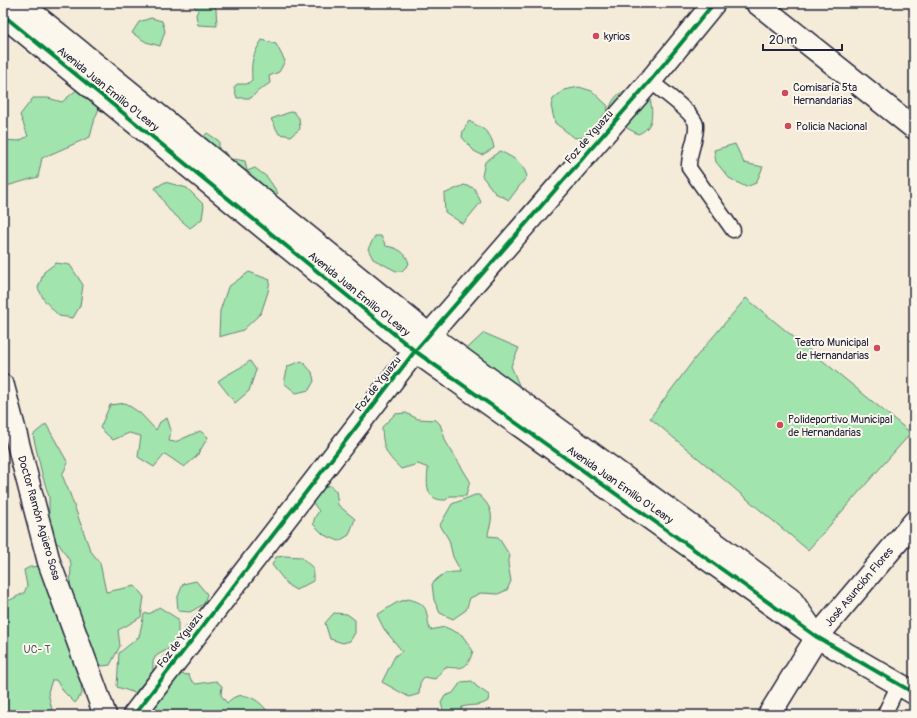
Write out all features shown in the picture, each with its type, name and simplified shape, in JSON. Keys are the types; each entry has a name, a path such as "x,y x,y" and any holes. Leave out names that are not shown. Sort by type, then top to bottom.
{"street":[{"path":"3,8 7,3"},
{"name":"Avenida Juan Emilio O'Leary","path":"20,3 422,343"},
{"name":"Foz de Yguazu","path":"135,715 422,343 650,80 714,3"},
{"path":"757,3 914,128"},
{"name":"Avenida Juan Emilio O'Leary","path":"3,15 422,343 817,637 906,689"},
{"name":"Doctor Ramón Agüero Sosa","path":"3,386 49,562 106,715"},
{"name":"José Asunción Flores","path":"769,715 817,637 914,522"}],"lane":[{"path":"650,80 692,116 696,125 695,136 688,159 689,168 733,230"},
{"path":"884,715 906,689"}],"green space":[{"path":"191,3 214,3 216,9 217,26 198,25 196,15 198,10"},
{"path":"151,18 162,21 165,31 160,46 146,42 132,33 139,22"},
{"path":"262,40 276,44 285,61 279,72 269,76 270,83 251,98 237,98 234,88 237,84 247,84 252,80 253,59"},
{"path":"86,82 103,100 95,118 90,137 42,158 38,177 3,187 3,140 19,141 28,136 20,115 33,98 48,98 62,102"},
{"path":"579,87 592,91 608,106 605,121 589,137 575,138 555,123 551,106 553,99 564,90"},
{"path":"636,89 650,99 652,110 650,124 638,134 625,127 609,110 613,101 619,94"},
{"path":"293,111 299,118 300,129 291,136 279,134 271,119"},
{"path":"469,121 486,131 493,142 494,148 482,155 474,151 462,137 463,131"},
{"path":"207,133 219,141 219,151 225,152 230,162 234,159 245,161 247,171 255,168 267,177 278,193 263,206 197,145"},
{"path":"735,144 744,163 763,167 756,183 746,187 729,178 716,162 714,150"},
{"path":"500,151 520,163 527,176 509,200 495,193 482,176 485,162"},
{"path":"165,182 187,188 204,205 202,219 190,228 169,210 155,188"},
{"path":"464,185 474,188 481,202 463,224 445,212 444,194"},
{"path":"375,236 381,236 386,246 398,249 406,256 409,264 402,271 396,271 373,259 368,249"},
{"path":"56,263 70,265 83,285 80,306 73,318 59,316 44,300 38,288 44,272"},
{"path":"249,272 270,280 268,292 261,313 243,330 219,337 220,311 228,287"},
{"name":"Polideportivo Municipal de Hernandarias","path":"746,298 911,433 808,550 650,418 696,357"},
{"path":"484,333 519,348 511,366 519,385 484,412 458,357"},
{"path":"250,361 256,370 249,391 235,403 218,381"},
{"path":"302,361 312,372 314,381 309,390 296,393 284,383 288,366"},
{"path":"125,403 140,413 156,430 160,422 167,418 171,430 169,441 175,442 200,431 208,437 197,456 184,467 165,454 154,467 138,457 141,436 129,433 113,440 100,428 110,405"},
{"path":"406,413 418,419 436,420 440,424 446,442 470,481 466,496 450,496 446,500 434,498 430,494 427,485 428,468 418,464 401,469 386,451 383,441 382,427 395,414"},
{"name":"UC- T","path":"46,424 68,463 62,475 90,550 100,563 106,592 135,586 144,597 141,617 118,630 120,646 110,665 103,666 91,662 74,625 79,606 70,590 71,563 59,544 47,541 45,527 49,511 49,497 33,435"},
{"path":"329,485 336,491 338,505 355,519 349,535 339,541 324,535 313,524 319,511 313,503 318,491"},
{"path":"475,495 479,495 490,509 491,521 488,536 498,537 510,556 508,564 511,581 507,590 498,594 481,593 470,598 466,610 453,619 440,613 434,600 432,584 444,574 459,572 458,566 453,557 449,540 440,525 452,504"},
{"path":"276,557 301,557 313,568 313,581 296,590 289,586 272,565"},
{"name":"UC- T","path":"41,566 80,660 78,674 82,694 75,703 64,692 56,680 52,680 48,692 53,715 3,715 3,601 10,600 24,593 27,586 24,570 30,567"},
{"path":"196,581 207,594 204,604 190,612 178,611 177,599 183,584"},
{"path":"408,599 420,603 423,606 427,613 430,630 445,627 462,635 473,651 467,664 461,668 445,667 435,679 424,677 420,683 419,694 409,697 382,682 395,656 402,651 384,629 377,615 396,603"},
{"path":"159,607 178,619 178,636 168,649 156,656 153,661 153,671 135,693 117,687 119,653 139,637 144,614 151,613"},
{"path":"334,613 347,614 355,620 355,633 350,641 343,643 330,639 325,623"},
{"path":"179,674 189,675 191,680 196,684 216,681 222,686 221,695 227,703 233,698 240,696 250,697 260,703 269,715 142,715 154,708 156,696"},
{"path":"472,681 476,686 489,695 488,701 482,704 462,707 460,715 444,713 441,703 445,696 453,693 461,682"}],"cycle path":[{"path":"134,715 415,351 650,81 714,3"},
{"path":"3,15 415,351 817,637 914,693"}],"place":[{"name":"kyrios","path":"596,36"},
{"name":"Comisaría 5ta Hernandarias","path":"785,93"},
{"name":"Policia Nacional","path":"788,126"},
{"name":"Teatro Municipal de Hernandarias","path":"877,348"},
{"name":"Polideportivo Municipal de Hernandarias","path":"780,425"}]}
